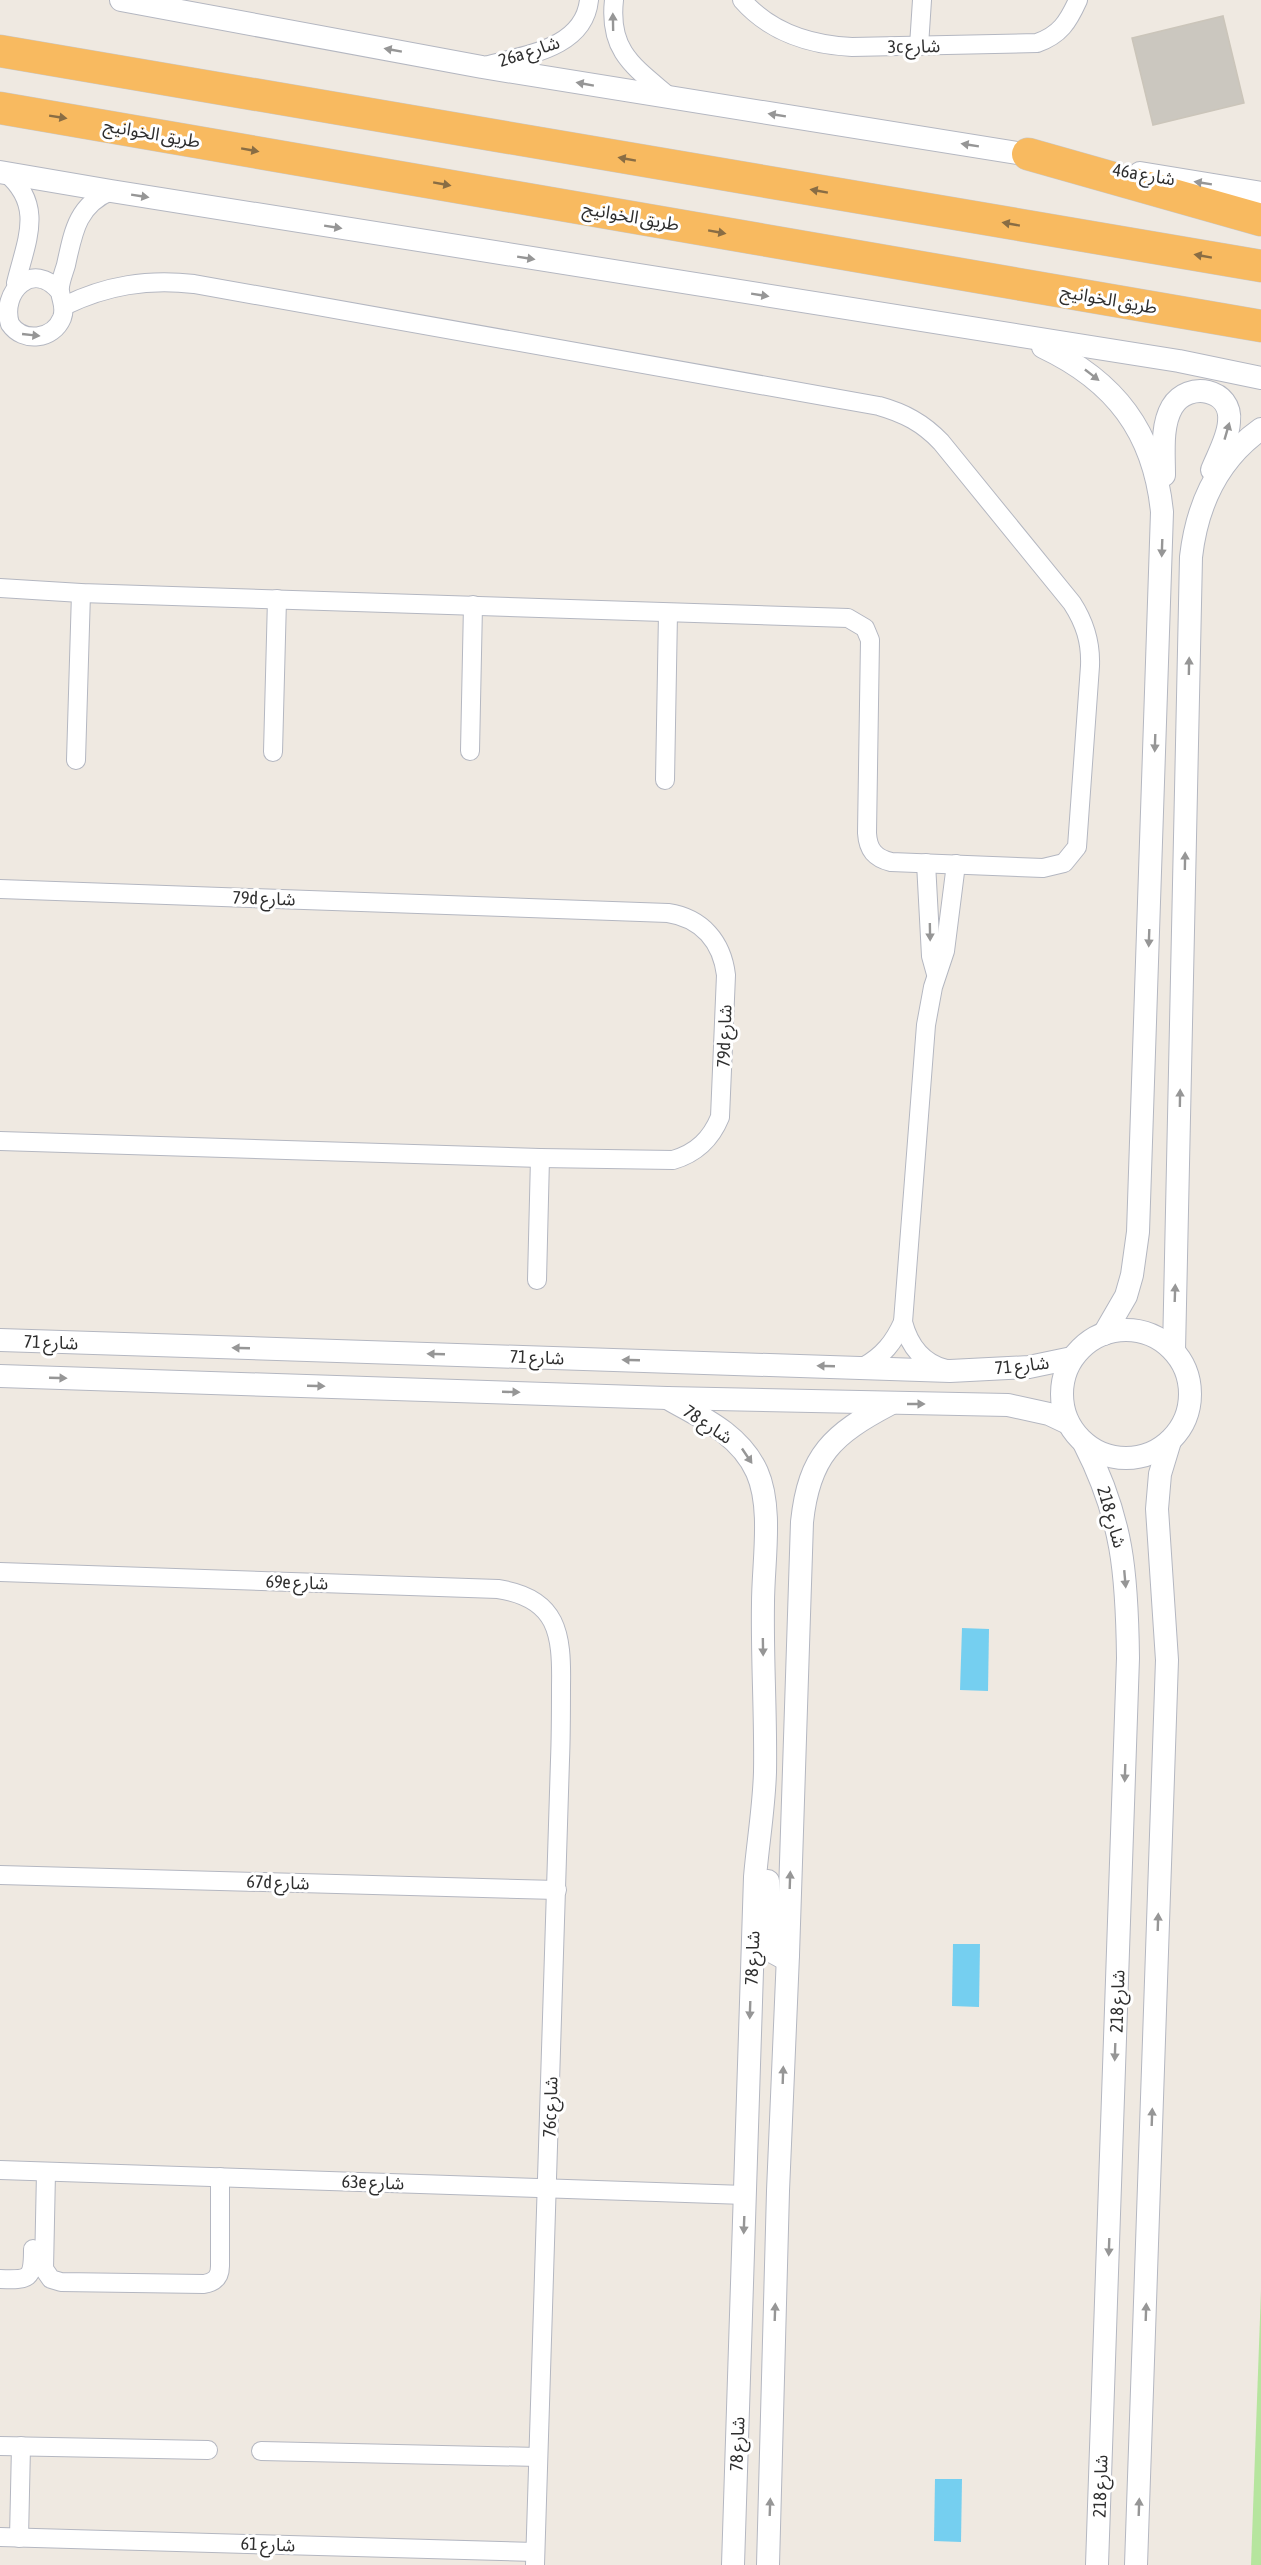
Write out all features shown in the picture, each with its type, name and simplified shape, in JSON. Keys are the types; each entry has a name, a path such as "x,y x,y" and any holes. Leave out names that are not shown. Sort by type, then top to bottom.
{"highway":[{"path":"0,51 1261,266"},
{"name":"طريق الخوانيج","path":"0,108 1261,326"},
{"path":"1028,154 1261,220"}],"street":[{"name":"46a شارع","path":"121,0 672,99 1261,193"},
{"name":"26a شارع","path":"482,66 537,51 569,38 582,23 589,0"},
{"path":"614,0 613,31 621,49 635,66 672,99"},
{"name":"3c شارع","path":"742,0 765,21 806,40 829,46 1037,43 1060,31 1068,21 1078,0"},
{"path":"920,46 922,0"},
{"path":"3,172 1179,361 1261,378"},
{"path":"3,172 21,188 27,198 36,247 25,280"},
{"path":"62,299 48,281 25,280 10,288 2,302 4,326 22,335 42,336 58,325 74,230 80,215 93,201 111,191"},
{"path":"0,588 81,593 848,618 860,624 868,634 871,647 867,844 873,853 881,860 1053,867 1072,856 1079,836 1090,652 1085,626 1072,603 941,442 913,419 879,406 194,284 166,281 121,285 82,297 62,299"},
{"path":"1023,337 1083,368 1102,383 1133,420 1154,464 1162,512"},
{"path":"1104,1334 1126,1296 1132,1275 1138,1232 1164,442 1168,416 1178,399 1187,392 1208,390 1220,398 1229,415 1225,438 1210,473 1194,531 1191,557 1174,1351"},
{"path":"1201,506 1212,482 1225,463 1261,429"},
{"path":"75,760 81,593"},
{"path":"273,752 276,599"},
{"path":"470,751 473,605"},
{"path":"665,780 668,613"},
{"path":"926,863 931,956 936,974"},
{"path":"950,1371 936,1367 923,1359 913,1347 903,1322 926,1024 936,974 945,951 956,864"},
{"name":"79d شارع","path":"0,889 668,913 691,919 701,926 716,943 726,975 720,1117 710,1137 694,1151 673,1160 0,1141"},
{"path":"537,1280 540,1158"},
{"path":"863,1367 884,1352 903,1322"},
{"path":"1129,1330 1154,1336 1174,1351 1186,1372 1190,1397 1185,1421 1170,1441 1160,1449 1134,1458 1108,1456 1084,1443 1068,1423 1061,1390 1067,1368 1081,1348 1104,1334 1129,1330"},
{"name":"شارع 71","path":"0,1340 950,1371 1029,1367 1072,1358"},
{"name":"شارع 71","path":"0,1376 667,1398 1008,1405 1039,1411 1068,1423"},
{"name":"شارع 78","path":"667,1398 728,1434 744,1451 757,1472 764,1495 765,1770 757,1855 747,2085 733,2565"},
{"name":"شارع 78","path":"768,2565 778,2191 804,1498 811,1476 822,1455 837,1437 855,1422 890,1404"},
{"path":"1136,2565 1167,1660 1156,1509 1160,1474 1170,1441"},
{"name":"شارع 218","path":"1084,1443 1109,1497 1117,1525 1126,1584 1128,1658 1097,2565"},
{"name":"69e شارع","path":"0,1572 498,1589 517,1592 535,1600 549,1613 558,1630 562,1649"},
{"name":"76c شارع","path":"535,2558 557,1890 562,1649"},
{"path":"757,1855 768,1880 771,1951 782,1957 788,1955"},
{"name":"67d شارع","path":"0,1875 557,1890"},
{"path":"747,2085 756,2080 765,2085 771,2162 778,2191"},
{"name":"63e شارع","path":"0,2170 745,2195"},
{"path":"40,2172 44,2270 51,2279 61,2282 204,2284 214,2281 220,2271 220,2177"},
{"path":"0,2279 22,2280 32,2271 40,2172"},
{"path":"0,2446 208,2451"},
{"path":"19,2538 21,2446"},
{"path":"261,2451 538,2457"},
{"name":"شارع 61","path":"0,2537 535,2558"}],"green space":[{"path":"1261,2290 1261,2565 1251,2565"}],"water":[{"path":"962,1628 989,1629 988,1691 960,1690"},
{"path":"953,1944 980,1944 979,2007 952,2006"},
{"path":"935,2479 962,2479 961,2542 934,2541"}],"building":[{"path":"1223,16 1244,103 1153,125 1132,38"}]}
